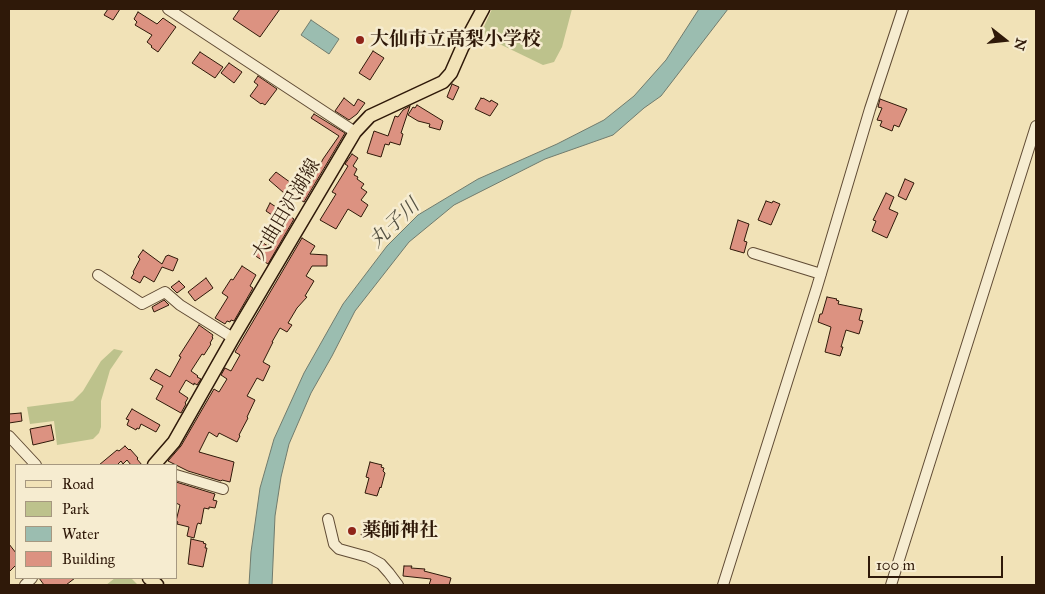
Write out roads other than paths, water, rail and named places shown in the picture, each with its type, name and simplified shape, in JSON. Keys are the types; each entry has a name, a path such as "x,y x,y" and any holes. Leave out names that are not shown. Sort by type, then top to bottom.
{"main road":[{"name":"大曲田沢湖線","path":"157,464 174,442 232,338 355,132 370,116 443,82 451,74 462,48 484,9"}],"street":[{"path":"168,9 355,132"},
{"path":"723,585 821,274 870,109 903,9"},
{"path":"891,585 1036,126"},
{"path":"753,253 821,274"},
{"path":"98,275 142,304 165,292 180,305 232,338"},
{"path":"9,436 35,464"},
{"path":"178,476 223,489"},
{"path":"328,518 334,544 339,549 368,557 381,564 398,585"}],"water":[{"path":"699,9 728,9 661,96 613,135 545,159 454,205 409,242 355,311 311,393 289,444 281,477 275,516 272,585 249,585 251,552 260,488 274,439 304,373 343,304 387,246 418,215 478,179 557,144 604,120 634,96 666,60"},
{"path":"311,20 339,39 329,54 301,35"}],"place":[{"name":"大仙市立高梨小学校","path":"360,40"},
{"name":"薬師神社","path":"352,531"}],"water label":[{"name":"丸子川","path":"395,224"}]}
